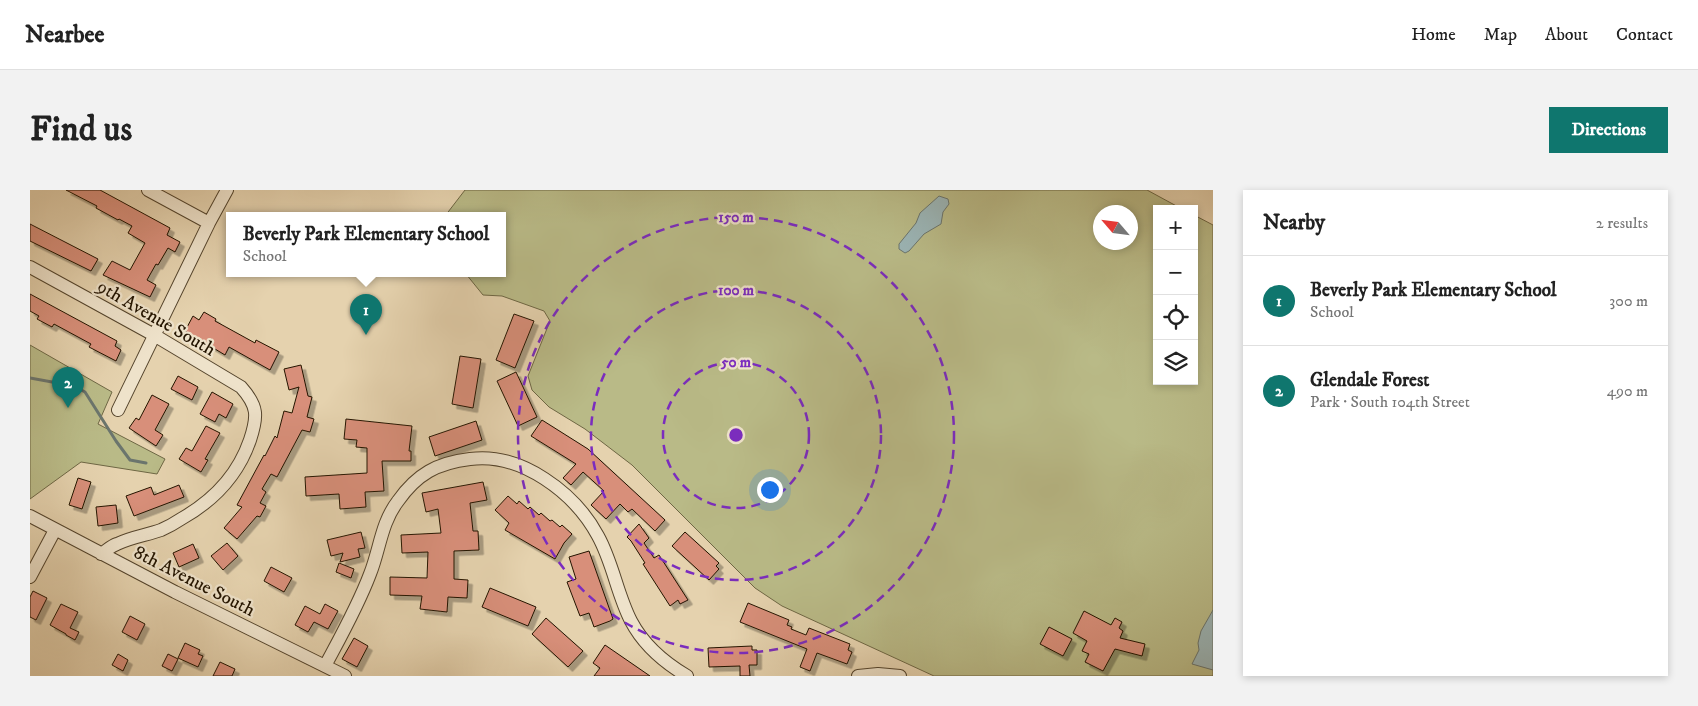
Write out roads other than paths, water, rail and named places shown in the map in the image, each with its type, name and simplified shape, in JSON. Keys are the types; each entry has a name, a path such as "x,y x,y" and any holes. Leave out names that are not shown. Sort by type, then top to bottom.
{"street":[{"path":"148,190 209,223"},
{"path":"118,410 227,190"},
{"name":"9th Avenue South","path":"30,267 241,387 250,397 256,411 255,425 248,446 236,468 214,497 193,512 163,529 118,543 101,554"},
{"path":"325,666 358,602 376,559 382,529 387,517 407,488 426,472 440,465 480,457 506,460 531,472 554,486 574,503 600,538 632,623 651,648 687,676"},
{"name":"8th Avenue South","path":"32,519 344,676"},
{"path":"30,577 55,530"},
{"path":"858,676 878,674 900,676"}],"water":[{"path":"939,196 948,199 949,204 943,212 941,224 924,234 909,251 905,253 899,249 899,244 916,223 920,213"},
{"path":"1213,610 1213,670 1192,664 1199,650 1198,643 1201,631"}],"waterway":[{"path":"30,378 74,386 85,392 130,460 146,463"}],"place":[{"name":"Beverly Park Elementary School","path":"366,335"},
{"name":"Glendale Forest","path":"68,408"}]}
